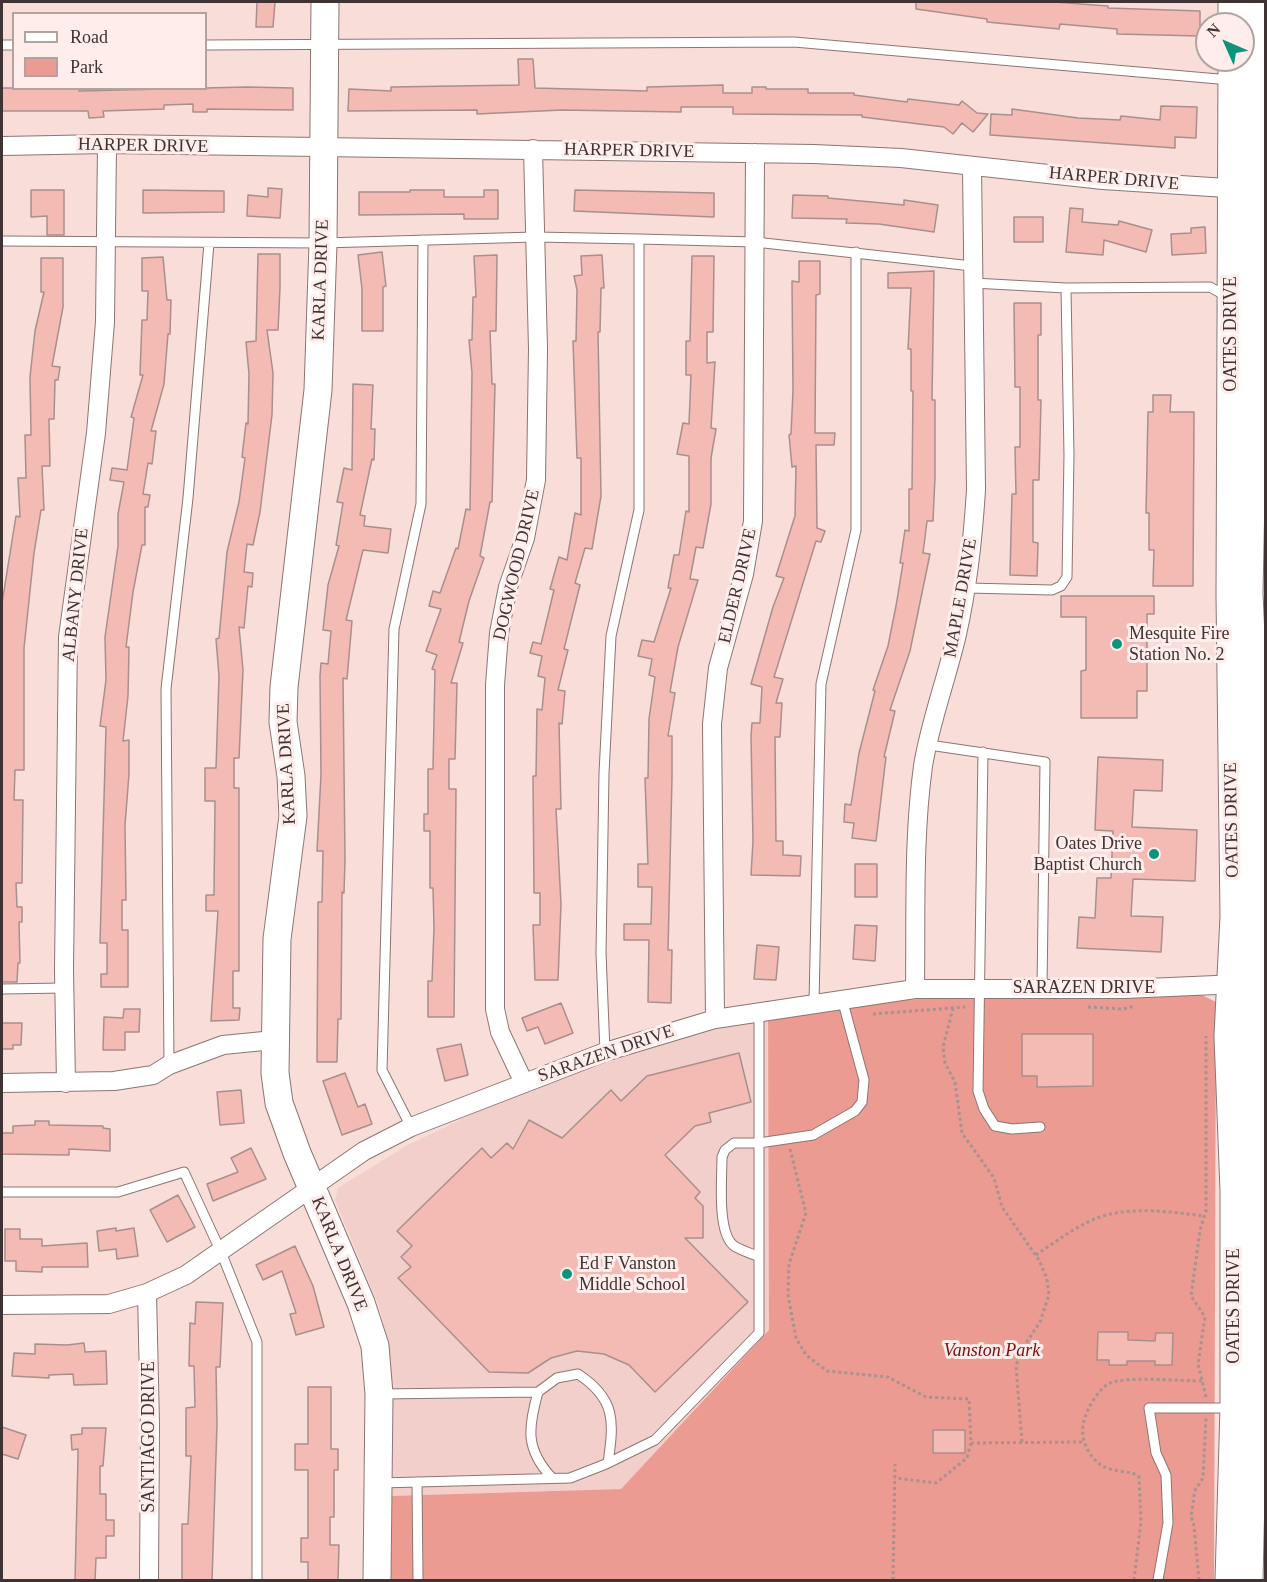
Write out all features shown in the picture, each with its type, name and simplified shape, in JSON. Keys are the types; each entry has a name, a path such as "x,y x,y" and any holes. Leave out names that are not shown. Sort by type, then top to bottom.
{"main road":[{"name":"KARLA DRIVE","path":"325,2 323,243 318,390 284,687 283,722 291,776 293,816 277,939 274,1040 279,1103 361,1303 375,1346 379,1394 377,1581"},
{"name":"OATES DRIVE","path":"1229,1581 1251,1410 1259,1300 1251,1191 1228,1036 1250,982 1234,917 1251,763 1258,649 1249,594 1259,451 1244,189 1232,72"},
{"name":"OATES DRIVE","path":"1244,189 1260,145 1252,72"},
{"name":"OATES DRIVE","path":"1249,1581 1255,1518 1251,1410 1251,1191 1255,1085 1250,982 1260,864 1251,763 1251,298"}],"street":[{"name":"HARPER DRIVE","path":"2,146 107,144 324,149 533,149 756,153 900,158 1103,180 1244,189"},
{"name":"ALBANY DRIVE","path":"66,1083 64,988 68,637 96,433 106,313 107,144"},
{"name":"DOGWOOD DRIVE","path":"524,1083 500,1032 495,1009 495,685 499,633 508,586 525,538 536,480 538,349 533,149"},
{"name":"ELDER DRIVE","path":"715,1019 712,724 718,668 744,574 753,521 756,153"},
{"name":"MAPLE DRIVE","path":"915,989 918,837 924,765 967,588 976,490 972,166"},
{"name":"SARAZEN DRIVE","path":"2,1305 109,1304 147,1293 186,1275 364,1151 411,1127 605,1052 715,1019 814,1002 844,1005 915,989 979,997 1042,988 1250,982"},
{"path":"2,1083 114,1081 153,1075 169,1065 223,1045 274,1040"},
{"name":"SANTIAGO DRIVE","path":"147,1293 150,1425 149,1581"}],"lane":[{"path":"207,45 794,42 1195,68"},
{"path":"2,242 323,243 535,237 755,242 856,252 973,274 1066,288 1210,287 1251,298"},
{"path":"605,1052 601,953 604,773 611,636 639,510 639,239"},
{"path":"411,1127 382,1070 394,630 421,504 423,240"},
{"path":"169,1065 166,689 188,498 209,243"},
{"path":"814,1002 821,684 856,530 856,252"},
{"path":"967,588 1052,590 1061,586 1067,577 1069,455 1066,288"},
{"path":"929,745 1045,762 1042,988"},
{"path":"983,752 978,1091 984,1109 995,1126 1012,1130 1040,1127"},
{"path":"2,989 64,988"},
{"path":"759,1257 734,1245 726,1235 723,1215 722,1157 725,1150 734,1143 759,1143 813,1135 855,1111 862,1102 864,1080 844,1005"},
{"path":"378,1484 570,1478 608,1463 655,1440 759,1333 759,1011"},
{"path":"2,1192 118,1192 184,1172 221,1252 257,1342 256,1581"},
{"path":"552,1478 538,1464 531,1443 529,1423 538,1392 557,1377 578,1374 595,1385 609,1403 612,1433 608,1463"},
{"path":"379,1394 538,1392"},
{"path":"1158,1581 1168,1523 1166,1475 1156,1453 1149,1408 1251,1410"},
{"path":"417,1482 418,1581"}],"path":[{"path":"844,1005 862,1014 953,1008 979,997"},
{"path":"1080,1007 1123,1009 1143,1005"},
{"path":"953,1008 943,1047 945,1063 955,1082 962,1133 994,1178 1002,1207 1036,1256 1047,1279 1049,1295 1040,1322 1022,1349 1016,1366 1022,1442"},
{"path":"1199,1581 1191,1516 1195,1490 1203,1478 1206,1408 1198,1364 1204,1317 1191,1296 1197,1246 1204,1216 1205,1039 1209,1029"},
{"path":"789,1139 790,1158 806,1213 789,1264 788,1295 793,1328 800,1347 812,1361 827,1371 888,1377 926,1397 969,1399 971,1443 967,1458 936,1482 895,1478"},
{"path":"1036,1256 1072,1232 1104,1216 1132,1211 1167,1211 1204,1216"},
{"path":"1134,1581 1141,1521 1139,1477 1134,1473 1118,1473 1104,1467 1092,1457 1084,1442 1082,1426 1087,1411 1110,1383 1125,1380 1202,1381"},
{"path":"971,1443 1084,1442"},
{"path":"893,1581 895,1464"}],"shaded area":[{"name":"Ed F Vanston Middle School","path":"768,1013 770,1330 621,1489 389,1496 390,1385 386,1335 379,1306 335,1200 338,1188 406,1146 472,1114 632,1049"}],"green space":[{"name":"Vanston Park","path":"1202,995 1216,1002 1214,1580 389,1580 389,1496 621,1489 769,1330 768,1013 949,996"}],"building":[{"path":"257,2 275,2 273,27 256,27"},
{"path":"916,2 1054,2 1108,6 1108,8 1200,12 1195,12 1195,36 1117,34 1117,29 1060,24 1059,29 987,22 987,19 916,9"},
{"path":"518,59 533,59 535,88 647,91 647,87 723,85 723,93 752,93 752,87 808,89 808,93 854,93 854,95 907,102 908,99 959,105 962,101 977,113 988,114 973,132 962,123 953,134 944,127 862,117 862,115 733,114 733,107 681,107 681,112 562,110 477,114 477,110 348,111 349,89 391,91 391,87 519,85"},
{"path":"2,88 79,91 207,90 207,88 293,88 293,110 207,109 207,112 193,112 193,104 164,105 164,109 103,111 104,117 89,118 88,111 2,111"},
{"path":"1161,106 1197,107 1196,138 1175,137 1175,148 990,135 991,114 1012,115 1012,109 1078,118 1120,120 1121,116 1160,120"},
{"path":"268,188 282,189 280,218 247,216 248,195 268,197"},
{"path":"31,190 64,190 64,235 47,235 47,216 31,217"},
{"path":"143,190 224,191 224,212 143,213"},
{"path":"410,190 444,190 444,197 484,197 484,190 498,190 498,219 464,219 464,214 359,215 359,192 410,192"},
{"path":"575,190 714,193 714,217 574,211"},
{"path":"793,195 828,196 828,198 904,205 904,200 938,205 934,232 879,224 846,223 847,219 792,218"},
{"path":"1070,208 1083,209 1082,222 1118,225 1119,221 1152,230 1146,252 1104,240 1103,255 1066,252"},
{"path":"1014,217 1043,217 1043,242 1014,242"},
{"path":"1205,227 1206,253 1172,255 1171,234 1191,233 1191,228"},
{"path":"382,252 386,286 383,287 383,331 362,331 362,289 358,255"},
{"path":"258,254 280,254 280,288 278,330 267,330 273,373 272,415 260,512 253,545 247,544 244,572 253,573 252,587 248,586 244,628 239,627 243,670 239,758 234,758 234,788 239,788 239,971 233,971 233,1008 240,1008 239,1020 211,1021 218,911 206,911 206,895 214,895 215,801 205,801 205,768 216,768 219,676 216,639 219,638 227,552 239,502 245,458 242,457 246,423 248,424 249,374 246,342 256,341"},
{"path":"497,255 496,331 490,331 492,384 495,384 492,502 490,502 480,556 484,558 469,601 459,642 463,643 451,683 457,683 455,759 449,759 449,789 456,789 454,1017 428,1017 428,981 432,981 434,928 433,888 430,888 430,831 424,831 424,814 428,814 428,769 433,769 435,670 432,669 437,655 426,651 441,609 429,606 433,591 440,593 456,548 458,549 466,509 470,510 472,373 469,340 472,340 473,297 476,297 474,256"},
{"path":"602,255 604,288 601,288 600,332 598,332 601,496 592,549 585,548 575,583 580,585 564,649 568,650 558,690 565,691 562,724 559,723 561,809 556,809 561,904 558,980 535,980 533,925 540,925 540,893 534,893 533,776 536,776 537,709 542,710 545,678 538,676 542,656 530,653 533,642 541,644 554,590 550,589 559,557 567,560 575,513 581,515 581,458 577,458 573,341 576,341 577,290 574,276 582,275 581,256"},
{"path":"692,256 714,256 713,332 707,332 707,363 715,362 711,428 716,429 711,458 711,504 703,548 696,547 690,579 698,580 678,647 670,692 675,693 668,736 672,736 668,950 672,950 671,1003 648,1002 649,940 624,940 624,924 651,924 652,887 638,887 638,864 648,864 645,778 648,778 649,719 655,677 649,675 652,659 638,656 642,640 654,642 671,588 668,588 674,555 679,555 686,511 689,512 689,456 677,454 683,423 689,424 691,375 686,375 686,341 690,341"},
{"path":"163,257 167,300 171,300 170,334 168,334 164,384 151,431 156,431 152,464 148,463 143,494 150,495 148,507 145,507 145,545 142,545 133,592 126,647 129,647 128,696 123,741 129,740 129,774 125,825 126,900 122,900 122,930 128,930 128,987 101,987 101,974 107,974 107,943 100,943 106,727 100,726 106,680 105,637 118,546 118,514 124,482 110,480 112,468 127,470 134,418 131,417 143,375 140,375 142,320 147,320 148,291 142,291 142,258"},
{"path":"41,258 63,258 63,307 52,366 60,367 58,380 55,380 54,419 49,419 50,466 42,466 44,510 41,510 34,553 24,648 24,770 15,770 14,800 23,800 22,883 16,883 17,907 22,907 22,922 19,922 20,963 18,963 17,982 2,982 2,603 16,516 20,517 18,478 26,478 25,435 31,435 30,377 35,331 44,292 41,292"},
{"path":"799,261 820,261 820,294 816,295 815,433 835,433 834,445 816,445 817,528 825,531 821,542 816,541 774,677 783,679 776,703 782,703 780,737 775,737 776,841 783,841 783,855 801,856 800,876 751,875 753,841 751,736 752,723 760,723 762,687 751,684 773,607 784,578 776,576 795,516 796,466 792,467 789,435 791,434 793,391 792,281 799,282"},
{"path":"934,271 932,400 935,400 935,477 933,521 927,521 923,553 930,554 910,651 890,710 895,711 884,757 886,757 876,841 852,838 854,823 844,822 845,804 851,805 859,753 875,691 873,690 888,646 903,563 900,563 905,530 909,531 913,391 911,391 911,349 908,349 911,288 888,288 888,273"},
{"path":"1014,303 1041,303 1041,335 1038,335 1038,400 1041,400 1039,480 1033,480 1033,542 1038,543 1037,576 1010,575 1012,494 1016,494 1015,447 1020,447 1020,387 1015,387"},
{"path":"353,384 373,385 371,429 375,429 374,460 372,459 360,515 365,516 364,526 391,529 388,553 363,550 346,620 352,621 347,679 343,678 345,860 344,893 342,892 341,1019 338,1019 337,1062 317,1062 318,902 322,902 323,851 317,851 321,775 320,676 321,663 328,664 331,631 323,630 328,585 339,546 336,545 343,503 337,502 344,468 352,470"},
{"path":"1153,395 1171,395 1170,412 1194,412 1193,586 1153,586 1154,550 1149,550 1149,513 1146,513 1148,412 1153,412"},
{"name":"Mesquite Fire Station No. 2","path":"1061,596 1154,596 1154,614 1147,614 1147,691 1137,691 1137,718 1081,718 1081,671 1086,670 1086,617 1061,617"},
{"name":"Oates Drive Baptist Church","path":"1098,757 1163,760 1162,791 1134,790 1132,827 1197,830 1195,881 1133,879 1131,916 1163,917 1161,952 1077,948 1079,917 1095,918 1097,878 1111,878 1113,831 1095,830"},
{"path":"855,864 877,864 877,897 855,897"},
{"path":"855,925 877,926 875,961 853,959"},
{"path":"757,945 779,947 776,980 754,979"},
{"path":"561,1003 573,1033 545,1044 538,1027 527,1031 522,1018"},
{"path":"124,1009 140,1009 139,1032 125,1032 125,1050 103,1050 104,1017 123,1018"},
{"path":"2,1023 22,1023 21,1045 13,1045 13,1049 2,1049"},
{"path":"1022,1034 1093,1034 1093,1086 1037,1087 1037,1076 1022,1076"},
{"path":"461,1044 468,1075 445,1081 437,1049"},
{"path":"739,1053 751,1102 709,1113 711,1122 695,1126 665,1155 700,1192 695,1198 703,1206 703,1238 685,1238 748,1302 655,1392 629,1365 604,1354 577,1351 551,1358 528,1373 489,1372 398,1278 411,1267 401,1257 412,1246 397,1231 482,1148 491,1158 507,1143 513,1149 529,1120 562,1138 611,1090 621,1101 647,1076"},
{"path":"345,1073 358,1107 365,1104 372,1124 342,1135 323,1081"},
{"path":"241,1090 244,1123 220,1125 217,1092"},
{"path":"35,1121 49,1121 49,1125 103,1126 103,1128 110,1129 110,1151 69,1149 69,1155 2,1154 2,1133 13,1133 13,1126 35,1125"},
{"path":"251,1148 266,1179 213,1201 207,1184 238,1172 231,1158"},
{"path":"178,1195 195,1227 167,1242 150,1210"},
{"path":"116,1228 116,1231 134,1228 138,1256 117,1259 116,1249 99,1251 97,1231"},
{"path":"5,1229 20,1229 20,1239 42,1239 42,1246 87,1243 88,1267 42,1267 42,1272 16,1271 16,1261 5,1261"},
{"path":"295,1246 313,1286 324,1327 296,1335 290,1314 296,1313 282,1271 263,1280 256,1265"},
{"path":"196,1302 223,1303 220,1367 216,1367 217,1424 212,1581 182,1581 182,1524 188,1524 191,1456 186,1456 186,1408 195,1407 194,1366 189,1366 190,1323 195,1324"},
{"path":"1098,1332 1128,1332 1128,1340 1155,1341 1156,1333 1173,1333 1172,1365 1155,1365 1155,1361 1127,1361 1127,1365 1109,1365 1109,1360 1097,1360"},
{"path":"84,1343 85,1352 106,1351 107,1384 74,1385 73,1374 49,1375 49,1378 12,1376 14,1353 35,1354 35,1344"},
{"path":"308,1387 331,1387 331,1449 338,1449 338,1470 334,1470 334,1517 330,1517 330,1545 339,1545 338,1581 308,1581 308,1562 301,1562 301,1538 308,1538 308,1470 295,1470 295,1444 308,1444"},
{"path":"2,1427 26,1435 18,1459 2,1454"},
{"path":"82,1428 106,1428 103,1466 100,1466 100,1494 106,1494 106,1520 114,1520 114,1536 106,1536 106,1558 96,1558 95,1581 75,1581 78,1449 72,1450 71,1435 82,1434"},
{"path":"933,1430 965,1430 965,1453 933,1453"}],"place":[{"name":"Mesquite Fire Station No. 2","path":"1117,644"},
{"name":"Oates Drive Baptist Church","path":"1154,854"},
{"name":"Ed F Vanston Middle School","path":"567,1274"}]}
